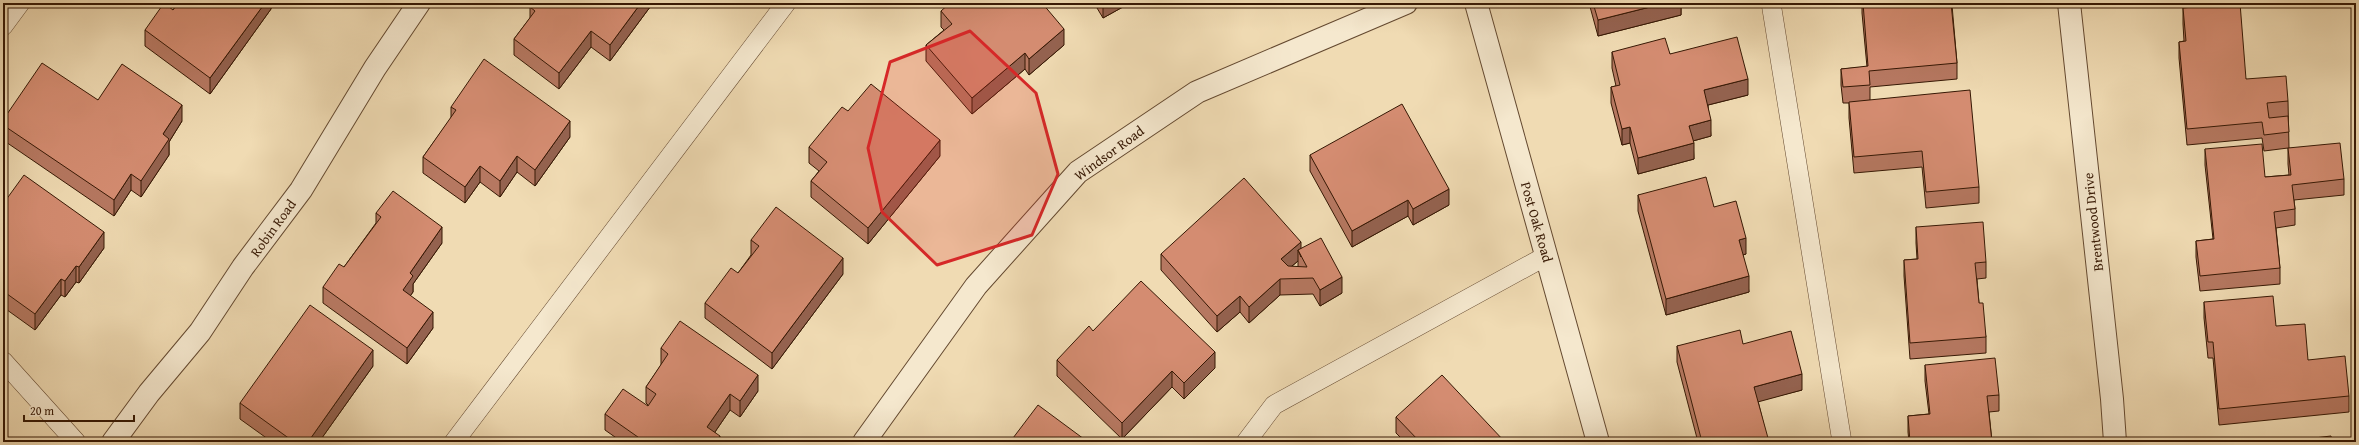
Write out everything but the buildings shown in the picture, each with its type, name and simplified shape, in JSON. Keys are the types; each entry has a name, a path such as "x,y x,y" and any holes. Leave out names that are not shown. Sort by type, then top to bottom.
{"street":[{"name":"Robin Road","path":"113,442 149,393 200,332 244,267 301,190 375,68 419,3"},
{"name":"Windsor Road","path":"864,442 976,286 1078,172 1197,92 1406,3"},
{"name":"Post Oak Road","path":"1476,3 1598,442"},
{"name":"Brentwood Drive","path":"2069,3 2112,399 2115,442"}],"lane":[{"path":"3,26 20,3"},
{"path":"454,442 786,3"},
{"path":"1771,3 1842,442"},
{"path":"1246,442 1274,406 1546,256"},
{"path":"3,360 76,442"}],"highlighted area":[{"path":"970,31 1036,93 1058,174 1032,235 937,265 882,212 868,148 890,62"}]}
